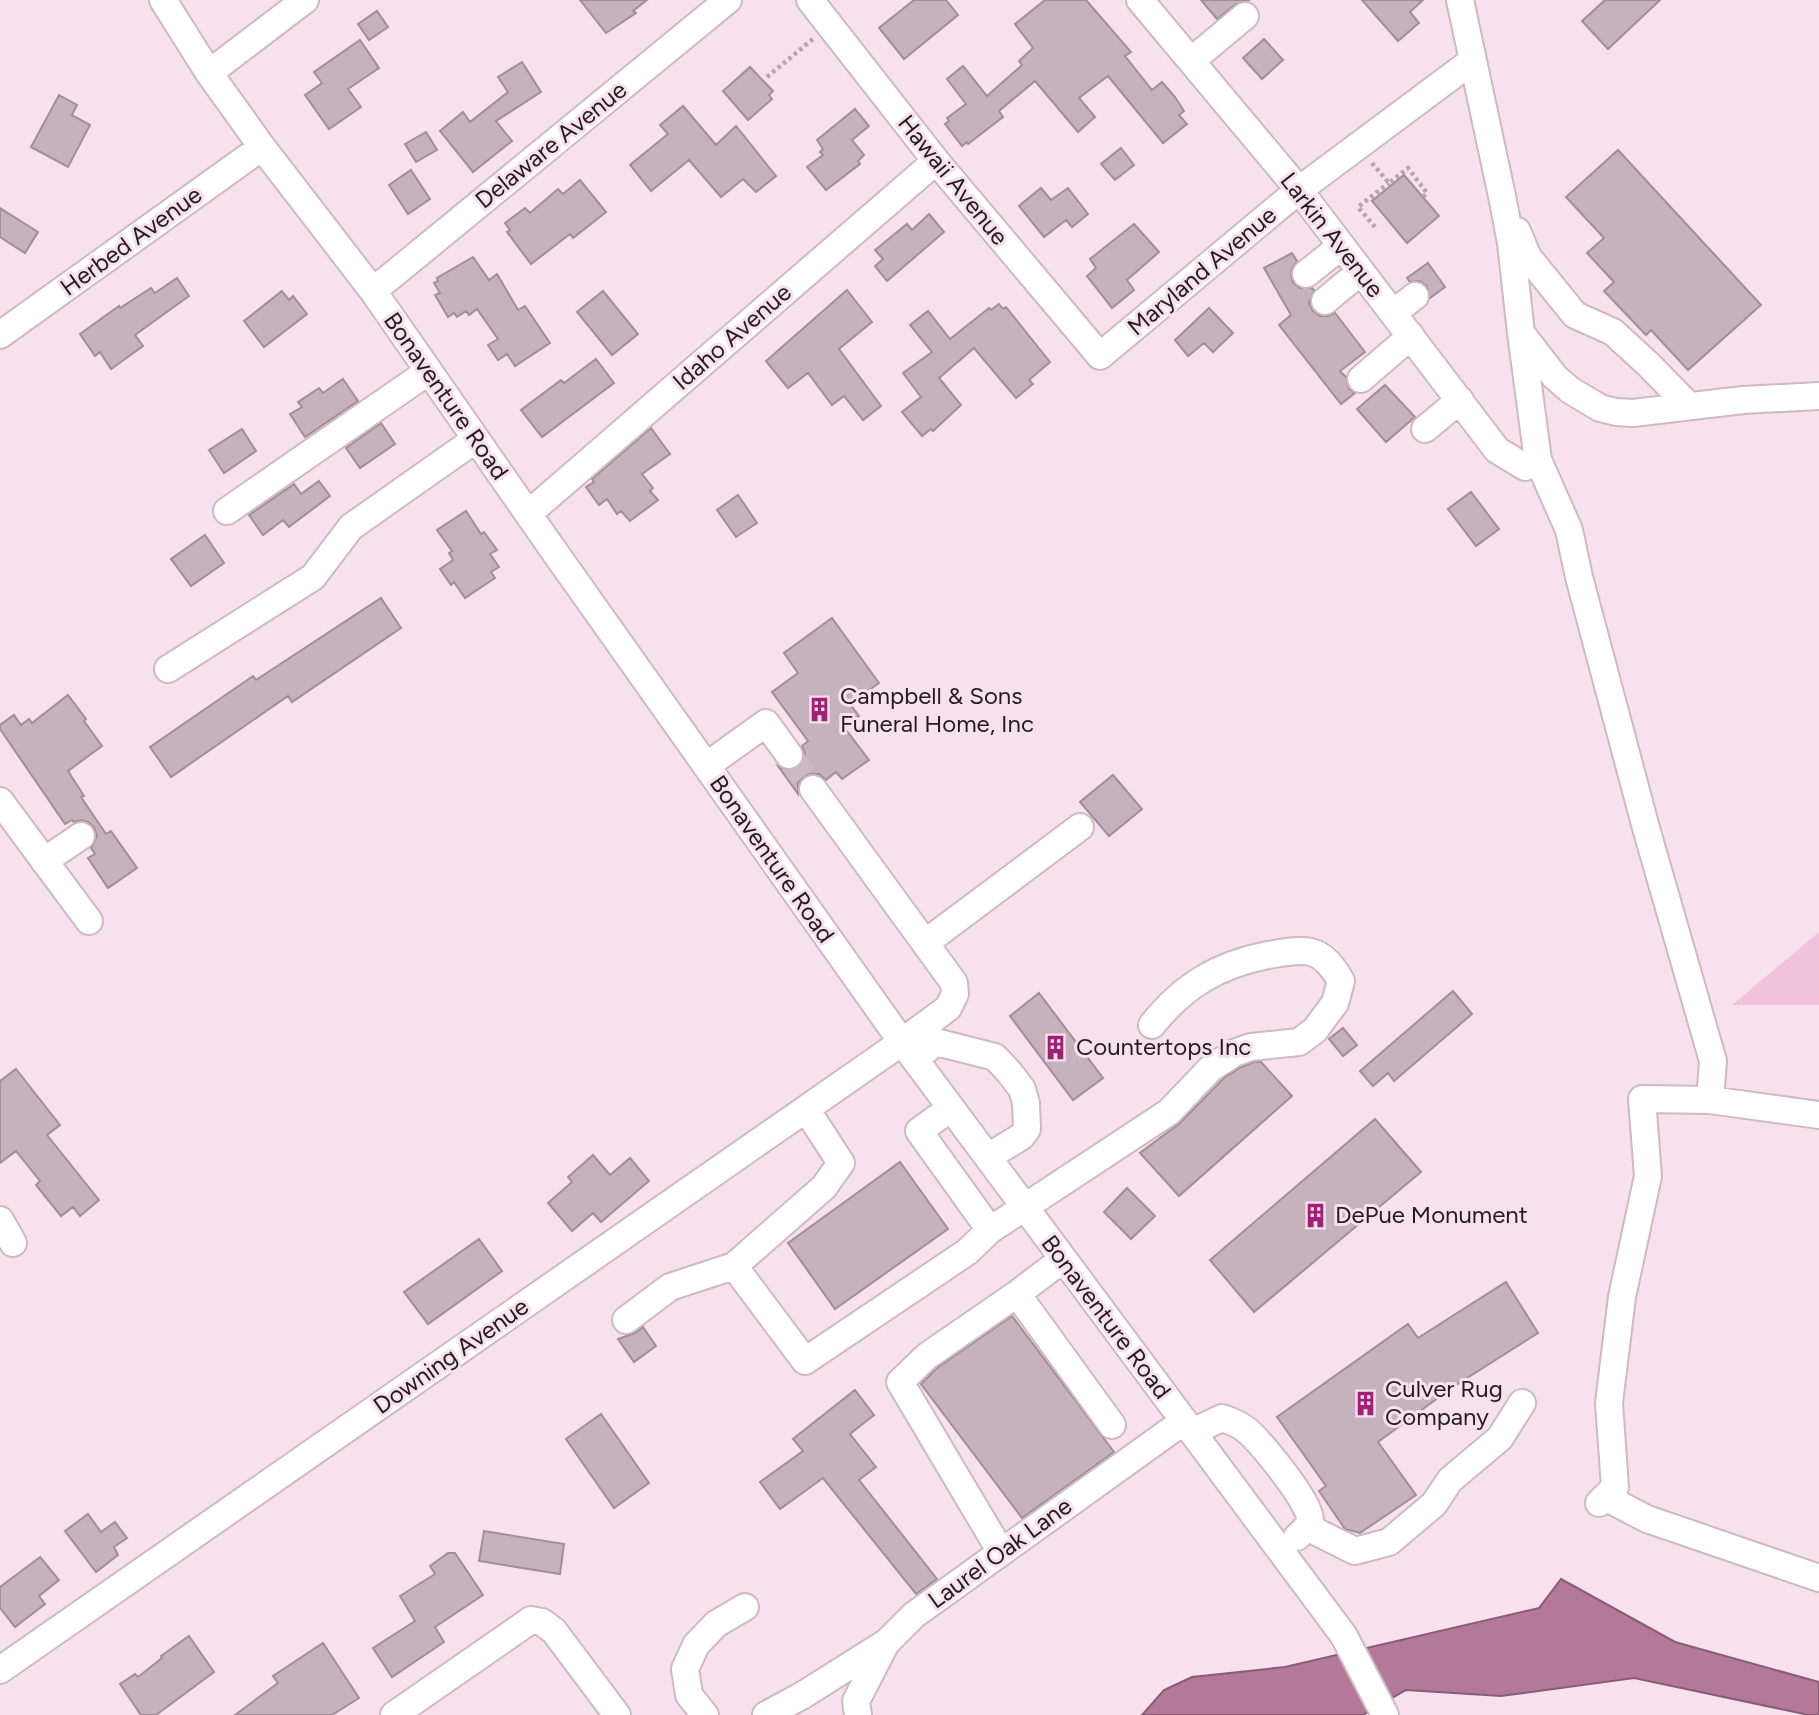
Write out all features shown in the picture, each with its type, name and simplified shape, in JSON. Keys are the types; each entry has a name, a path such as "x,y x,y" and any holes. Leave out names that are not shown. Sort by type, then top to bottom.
{"street":[{"name":"Bonaventure Road","path":"163,0 209,73 262,147 373,291 908,1051 1344,1636 1385,1713"},
{"path":"209,73 305,0"},
{"name":"Delaware Avenue","path":"373,291 728,0"},
{"name":"Hawaii Avenue","path":"810,0 936,161 1100,356"},
{"name":"Larkin Avenue","path":"1140,0 1298,190 1497,450 1525,467"},
{"path":"1460,0 1511,243 1538,460 1569,530 1639,802 1713,1061 1710,1100"},
{"path":"1191,61 1245,16"},
{"name":"Maryland Avenue","path":"1100,356 1298,190 1472,61"},
{"name":"Herbed Avenue","path":"0,335 262,147"},
{"name":"Idaho Avenue","path":"528,514 936,161"},
{"path":"1503,201 1528,257 1563,303 1574,315 1613,332 1688,405"},
{"path":"1306,274 1342,246"},
{"path":"1325,301 1361,271"},
{"path":"1393,313 1415,296"},
{"path":"1521,332 1555,377 1570,390 1600,408 1633,413 1688,405 1819,396"},
{"path":"1361,379 1411,337"},
{"path":"227,511 429,371"},
{"path":"1425,429 1460,400"},
{"path":"168,669 313,577 351,527 476,439"},
{"path":"706,766 766,723 789,755"},
{"path":"813,789 954,982 955,994 947,1008 908,1051"},
{"path":"0,801 89,921"},
{"path":"925,943 1080,827"},
{"path":"44,861 81,836"},
{"path":"734,1266 805,1361 967,1252 990,1230 1024,1206 1169,1112 1211,1068 1234,1053 1251,1047 1299,1042 1315,1030 1335,1003 1341,981 1334,969 1312,952 1284,952 1260,957 1224,966 1168,1004 1152,1025"},
{"path":"908,1051 936,1042 995,1057 1022,1089 1026,1103 1027,1129 1022,1136 988,1157"},
{"name":"Downing Avenue","path":"0,1670 806,1109 908,1051"},
{"path":"1819,1115 1710,1100 1642,1099 1647,1176 1622,1297 1609,1403 1615,1487 1602,1500 1647,1519 1819,1578"},
{"path":"951,1108 919,1131 990,1230"},
{"path":"626,1321 670,1287 734,1266 824,1187 841,1163 806,1109"},
{"path":"0,1220 13,1243"},
{"path":"1001,1552 900,1382 927,1356 1063,1259"},
{"path":"1017,1294 1112,1424"},
{"path":"1282,1553 1307,1527 1355,1550 1389,1542 1434,1504 1450,1480 1500,1438 1522,1403"},
{"name":"Laurel Oak Lane","path":"858,1715 856,1701 886,1643 914,1615 1001,1552 1188,1427 1222,1418 1233,1421 1249,1432 1306,1502 1310,1518 1307,1527"},
{"path":"705,1715 689,1695 685,1669 696,1645 716,1624 745,1607"},
{"path":"394,1715 531,1620 542,1622 554,1631 617,1715"},
{"path":"766,1715 886,1643"}],"path":[{"path":"767,77 830,26"},
{"path":"1358,146 1389,183"},
{"path":"1375,227 1359,207 1408,168 1427,193 1423,197"}],"shaded area":[{"path":"1819,932 1819,1005 1732,1005"},
{"path":"1561,1579 1675,1642 1819,1682 1819,1715 1634,1678 1501,1696 1406,1690 1363,1715 1142,1715 1164,1690 1192,1677 1285,1667 1539,1608"}],"building":[{"path":"580,0 647,0 633,11 636,13 606,33"},
{"path":"914,0 946,0 958,15 904,59 879,28"},
{"path":"1045,0 1086,0 1131,52 1125,56 1152,90 1162,82 1175,97 1184,111 1179,115 1187,124 1163,143 1108,76 1079,98 1095,117 1078,132 1035,81 999,111 1003,117 962,146 945,124 949,121 947,118 966,104 947,79 963,66 987,96 1022,65 1019,61 1033,48 1015,24"},
{"path":"1201,0 1250,0 1236,4 1217,19"},
{"path":"1362,0 1423,0 1410,12 1419,23 1398,41"},
{"path":"1605,0 1660,0 1608,49 1582,21"},
{"path":"377,11 388,27 369,40 358,24"},
{"path":"1264,39 1283,60 1262,79 1243,58"},
{"path":"360,40 379,68 348,89 361,107 329,129 305,95 322,83 314,72"},
{"path":"522,62 541,92 496,121 512,141 473,172 440,131 463,112 470,122 508,92 498,77"},
{"path":"750,67 773,91 769,95 772,99 748,120 723,91"},
{"path":"59,95 77,105 72,115 90,125 68,167 31,147"},
{"path":"683,106 716,145 736,126 776,176 756,192 743,179 721,197 689,160 651,191 630,165 668,134 660,125"},
{"path":"855,109 869,126 852,140 864,155 858,161 860,164 826,190 807,167 823,155 820,152 823,149 817,140"},
{"path":"426,132 437,150 416,162 405,144"},
{"path":"1121,148 1134,165 1115,180 1101,164"},
{"path":"1618,150 1761,305 1688,370 1651,330 1646,335 1604,291 1614,282 1587,253 1604,238 1566,197"},
{"path":"411,170 430,199 408,214 389,185"},
{"path":"1404,175 1439,216 1407,243 1372,201"},
{"path":"580,180 606,212 573,238 570,234 531,264 507,232 510,230 505,223 525,208 530,213 558,189 563,194"},
{"path":"1041,188 1051,200 1068,188 1088,214 1072,227 1066,220 1044,237 1019,206"},
{"path":"0,208 38,232 25,253 0,237"},
{"path":"929,214 944,232 887,281 875,266 883,259 875,250 907,224 912,230"},
{"path":"1134,224 1159,252 1127,280 1134,290 1112,308 1087,276 1096,268 1090,259"},
{"path":"1292,253 1297,261 1292,268 1293,283 1300,288 1314,290 1309,303 1313,311 1320,316 1335,313 1365,352 1340,371 1346,377 1349,389 1355,393 1341,404 1279,325 1291,315 1264,268"},
{"path":"473,257 489,280 497,274 518,310 525,306 550,343 515,366 507,354 498,360 488,345 498,339 477,309 469,315 466,311 457,317 454,313 448,317 435,295 440,293 434,283 438,281 437,278"},
{"path":"1428,263 1445,287 1430,298 1427,286 1420,281 1410,282 1407,278"},
{"path":"177,278 189,296 135,335 143,346 111,369 100,352 95,356 80,334 119,306 120,308 151,288 155,293"},
{"path":"847,290 872,322 839,349 881,406 863,420 844,396 832,405 808,373 788,388 766,361"},
{"path":"282,291 289,300 293,296 307,314 264,347 244,321"},
{"path":"603,291 638,334 612,355 577,312"},
{"path":"999,304 1003,309 1006,307 1050,362 1029,380 1033,384 1016,398 974,348 939,378 961,405 933,431 931,429 922,436 902,412 921,397 903,373 932,352 910,325 928,311 950,339 989,308 991,310"},
{"path":"1209,308 1233,333 1213,352 1204,343 1188,356 1175,340"},
{"path":"596,359 614,383 542,437 521,410 561,380 564,383"},
{"path":"343,379 358,401 305,437 290,414 302,407 298,402 319,388 323,393"},
{"path":"1385,385 1415,417 1386,442 1357,409"},
{"path":"381,423 395,444 360,468 346,448"},
{"path":"651,428 670,454 642,474 658,500 630,521 621,511 617,514 607,499 599,505 586,487"},
{"path":"242,429 256,451 224,473 209,450"},
{"path":"319,481 330,496 289,527 283,520 263,535 249,515 294,484 301,494"},
{"path":"1471,492 1499,529 1476,546 1448,509"},
{"path":"738,495 757,523 736,537 717,510"},
{"path":"466,511 481,534 484,532 497,550 490,554 499,567 491,572 495,578 465,598 454,582 451,585 440,569 453,560 449,553 452,551 437,530"},
{"path":"205,535 224,563 191,586 171,559"},
{"path":"381,598 401,628 292,702 288,696 171,777 150,747 253,676 256,680"},
{"name":"Campbell & Sons Funeral Home, Inc","path":"832,618 879,683 850,704 859,716 844,727 869,760 842,779 836,772 826,780 819,774 804,776 798,783 798,794 778,766 790,771 799,767 805,754 802,746 808,741 772,692 798,673 784,653"},
{"path":"68,695 102,746 68,771 84,796 81,797 106,834 111,831 137,868 108,888 88,858 95,854 91,848 97,836 94,827 81,820 72,820 65,824 0,729 0,725 14,715 21,725 29,719 32,723"},
{"path":"1113,775 1142,809 1109,836 1080,802"},
{"path":"1453,991 1472,1014 1394,1081 1388,1073 1373,1086 1360,1071"},
{"name":"Countertops Inc","path":"1039,993 1103,1078 1073,1100 1010,1016"},
{"path":"1343,1028 1357,1045 1343,1056 1329,1039"},
{"path":"1254,1062 1261,1062 1292,1096 1179,1196 1140,1153 1180,1123 1224,1078"},
{"path":"16,1069 60,1125 47,1135 99,1200 80,1216 73,1207 61,1216 36,1185 40,1181 16,1151 0,1163 0,1081"},
{"name":"DePue Monument","path":"1375,1119 1421,1172 1254,1312 1210,1260"},
{"path":"593,1155 610,1175 630,1158 649,1181 601,1222 593,1213 572,1231 548,1203 572,1182 568,1177"},
{"path":"900,1162 948,1229 835,1309 788,1243"},
{"path":"1127,1188 1155,1216 1131,1239 1104,1212"},
{"path":"479,1239 502,1271 428,1324 404,1292"},
{"path":"1506,1282 1538,1333 1453,1387 1378,1442 1416,1495 1360,1533 1345,1529 1319,1491 1326,1486 1277,1417 1408,1324 1418,1338"},
{"path":"1012,1316 1114,1452 1022,1518 921,1384 937,1368"},
{"path":"643,1327 656,1346 634,1362 618,1339"},
{"path":"855,1390 874,1415 850,1434 876,1467 859,1480 937,1579 916,1594 823,1478 780,1509 760,1482 803,1451 793,1439"},
{"path":"601,1414 649,1483 614,1508 566,1439"},
{"path":"88,1514 101,1532 115,1522 127,1538 114,1547 118,1555 96,1572 65,1531"},
{"path":"484,1531 564,1544 560,1574 479,1561"},
{"path":"448,1553 455,1553 483,1595 435,1627 444,1642 392,1677 373,1648 415,1621 400,1596 435,1574 430,1566"},
{"path":"40,1557 59,1580 39,1596 45,1604 15,1627 0,1608 0,1587"},
{"path":"189,1636 214,1672 156,1715 141,1715 120,1684 135,1674 138,1677"},
{"path":"323,1643 359,1698 332,1715 235,1715 278,1683 273,1676"}],"tunnel":[{"path":"789,755 813,789"}],"place":[{"name":"Campbell & Sons Funeral Home, Inc","path":"820,710"},
{"name":"Countertops Inc","path":"1056,1047"},
{"name":"DePue Monument","path":"1315,1215"},
{"name":"Culver Rug Company","path":"1365,1403"}]}
